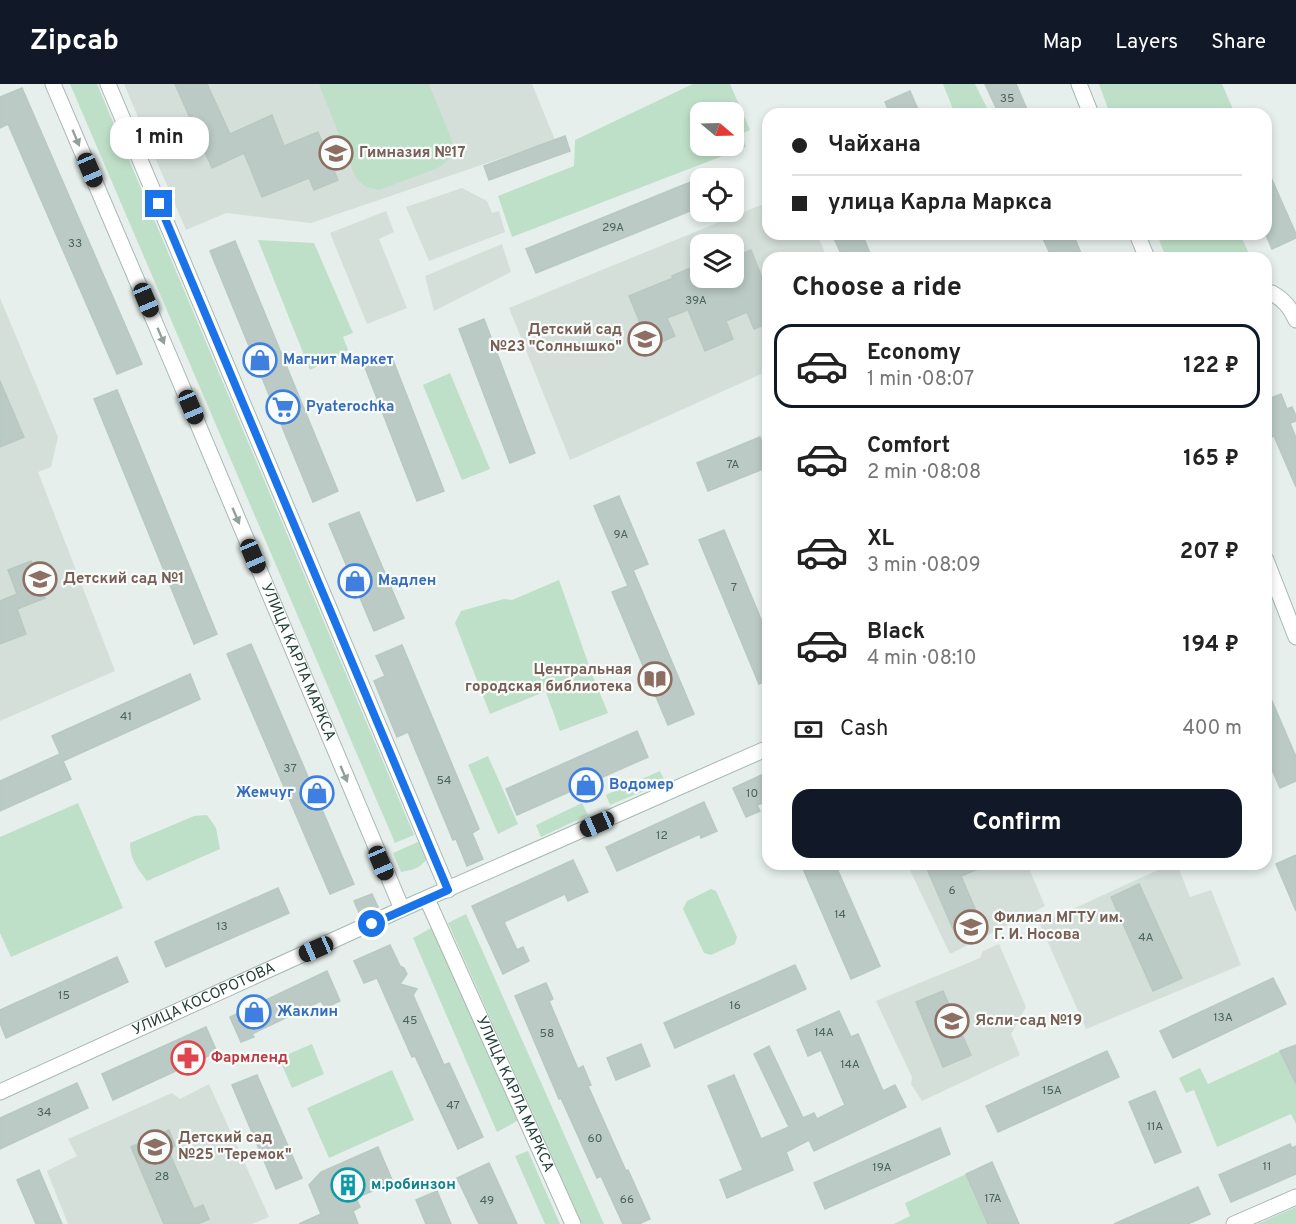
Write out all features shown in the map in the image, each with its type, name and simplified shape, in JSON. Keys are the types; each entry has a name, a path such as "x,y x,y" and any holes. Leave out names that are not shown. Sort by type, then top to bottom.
{"street":[{"name":"УЛИЦА КАРЛА МАРКСА","path":"53,84 402,909"},
{"path":"108,84 448,890"},
{"path":"1079,84 1088,108"},
{"path":"1272,293 1290,308 1296,320"},
{"path":"1272,575 1296,637"},
{"name":"УЛИЦА КОСОРОТОВА","path":"0,1092 402,909 762,751"},
{"name":"УЛИЦА КАРЛА МАРКСА","path":"427,899 573,1224"},
{"path":"1234,1224 1296,1197"}],"shaded area":[{"name":"Гимназия №17","path":"124,84 532,84 555,140 311,223 226,213 186,230"},
{"path":"462,188 487,201 492,213 499,211 505,232 429,261 406,207"},
{"name":"Детский сад №23 \"Солнышко\"","path":"762,204 762,240 820,240 824,252 762,252 762,374 570,460 509,308 719,222 744,222 744,212"},
{"path":"386,211 394,232 379,239 407,308 367,324 330,233"},
{"path":"502,244 511,272 434,311 425,276"},
{"name":"Детский сад №1","path":"0,298 58,437 51,467 38,472 115,671 0,721"},
{"name":"Филиал МГТУ им. Г. И. Носова","path":"910,870 1030,870 1045,906 950,954"},
{"path":"1158,870 1179,870 1190,897 1211,890 1241,965 1086,1029 1040,924"},
{"name":"Ясли-сад №19","path":"999,944 1026,1007 1011,1034 1020,1055 922,1101 911,1084 912,1077 876,1001 980,958 983,951"},
{"name":"Детский сад №25 \"Теремок\"","path":"209,1084 269,1217 252,1224 68,1224 47,1171 77,1156 68,1139 172,1093 180,1099"}],"green space":[{"path":"70,84 97,84 414,835 395,843"},
{"path":"319,84 429,84 453,143 448,160 438,168 379,190 366,187 356,178"},
{"path":"693,84 730,84 738,102 690,102 690,156 723,156 512,237 498,196 574,166 575,140"},
{"path":"943,84 975,84 987,108 953,108"},
{"path":"1099,84 1222,84 1232,108 1108,108"},
{"path":"744,116 750,130 744,133"},
{"path":"258,240 314,243 353,333 343,337 348,350 310,370"},
{"path":"1159,240 1243,240 1248,252 1164,252"},
{"path":"450,373 490,469 462,480 423,385"},
{"path":"559,580 608,713 560,731 540,676 544,692 490,714 455,623 461,611 504,599 512,600"},
{"path":"488,756 518,824 498,834 468,765"},
{"path":"660,771 665,782 610,805 606,795"},
{"path":"78,803 123,908 11,957 0,933 0,837"},
{"path":"582,803 588,815 541,837 536,825"},
{"path":"207,815 216,828 220,849 147,881 133,859 130,843 194,816"},
{"path":"420,841 427,859 415,868 401,872 393,853"},
{"path":"711,889 716,891 737,937 735,944 711,955 704,953 683,909 687,901"},
{"path":"466,914 604,1224 582,1224 448,923"},
{"path":"433,927 519,1120 497,1132 413,938"},
{"path":"312,1044 324,1074 292,1088 279,1058"},
{"path":"1280,1051 1296,1084 1296,1124 1291,1114 1217,1147 1194,1090 1186,1093 1179,1078 1200,1068 1208,1084"},
{"path":"392,1070 414,1120 329,1158 307,1108"},
{"path":"528,1151 560,1224 545,1224 515,1156"},
{"path":"966,1174 988,1224 894,1224 910,1216 905,1203"},
{"path":"1296,1207 1296,1224 1257,1224"}],"building":[{"path":"175,84 207,84 230,134 272,115 284,146 318,132 338,180 314,190 309,178 262,197 244,153 212,168"},
{"path":"985,84 1016,84 1026,108 996,108"},
{"path":"22,88 142,364 117,374 8,124 0,128 0,97"},
{"path":"910,91 917,108 888,108 885,102"},
{"path":"565,136 570,151 489,180 484,166"},
{"path":"1272,180 1296,238 1272,249 1268,240 1272,240"},
{"path":"690,182 690,211 536,273 526,249"},
{"path":"835,240 864,240 870,252 840,252"},
{"path":"1044,240 1076,240 1080,252 1049,252"},
{"path":"235,241 338,491 313,502 210,251"},
{"path":"751,250 762,278 762,326 754,329 747,312 726,321 733,339 705,351 688,310 667,318 675,336 650,347 629,296 673,278 672,276 690,268 690,288 744,288 744,253"},
{"path":"484,319 535,453 510,463 459,329"},
{"path":"391,355 444,491 417,501 364,365"},
{"path":"0,381 24,437 0,447"},
{"path":"117,390 217,634 194,644 94,399"},
{"path":"1281,394 1287,409 1292,407 1296,416 1296,421 1290,423 1296,438 1296,487 1274,436 1272,437 1272,398"},
{"path":"760,437 762,442 762,469 708,491 697,463"},
{"path":"619,496 648,564 633,570 694,714 668,725 612,592 628,586 594,506"},
{"path":"359,512 404,618 374,631 329,524"},
{"path":"724,530 762,622 762,683 759,684 699,540"},
{"path":"31,561 45,598 17,609 26,634 0,644 0,601 17,594 8,570"},
{"path":"251,644 354,884 330,894 227,654"},
{"path":"402,645 479,829 472,833 483,859 467,866 456,839 453,840 408,732 397,737 374,681 385,676 376,656"},
{"path":"190,674 200,699 63,761 71,779 0,811 0,781 60,754 52,736"},
{"path":"1272,701 1296,757 1296,781 1280,788 1272,770"},
{"path":"637,731 648,757 517,815 506,789"},
{"path":"762,775 762,803 757,805 760,811 746,817 733,788"},
{"path":"704,802 717,831 701,838 700,834 617,871 606,847"},
{"path":"1296,855 1296,911 1276,864"},
{"path":"573,860 588,892 568,901 565,894 504,922 517,950 523,947 529,961 503,974 472,906"},
{"path":"804,870 838,870 880,966 851,979"},
{"path":"928,870 976,870 961,876 979,918 953,929"},
{"path":"1139,884 1182,978 1153,991 1111,897"},
{"path":"278,888 289,913 166,967 155,942"},
{"path":"372,894 378,907 360,915 354,901"},
{"path":"390,945 400,966 407,974 400,984 417,989 413,995 444,1065 449,1063 483,1137 458,1149 415,1056 412,1057 377,978 364,983 354,961"},
{"path":"117,957 128,982 6,1038 0,1023 0,1010"},
{"path":"795,965 806,989 675,1048 664,1023"},
{"path":"327,971 340,1001 325,1008 321,1001 252,1034 254,1037 241,1042 230,1017"},
{"path":"1273,978 1286,1004 1173,1058 1160,1031"},
{"path":"546,983 553,999 549,1001 578,1069 583,1066 591,1085 588,1086 650,1219 639,1224 623,1224 601,1176 597,1178 561,1098 559,1099 515,996"},
{"path":"943,991 971,1055 943,1067 916,1002"},
{"path":"839,1011 851,1037 858,1034 883,1091 895,1085 906,1107 814,1151 809,1140 786,1152 793,1170 727,1198 720,1180 743,1170 708,1086 734,1075 761,1139 789,1127 754,1054 769,1046 803,1118 814,1113 817,1119 845,1105 821,1050 808,1056 797,1030"},
{"path":"206,1027 217,1052 113,1100 102,1074"},
{"path":"641,1044 650,1066 616,1080 607,1058"},
{"path":"1296,1045 1296,1084 1280,1051"},
{"path":"1107,1051 1119,1077 998,1132 986,1106"},
{"path":"257,1075 302,1178 276,1189 232,1085"},
{"path":"77,1083 88,1108 0,1149 0,1118"},
{"path":"1155,1091 1181,1152 1155,1163 1129,1102"},
{"path":"940,1128 950,1154 825,1209 814,1183"},
{"path":"169,1130 175,1146 168,1150 194,1209 203,1205 209,1219 198,1224 164,1224 131,1147"},
{"path":"1290,1144 1292,1148 1296,1146 1296,1174 1231,1202 1219,1175"},
{"name":"м.робинзон","path":"378,1147 393,1182 356,1198 360,1207 353,1211 358,1224 299,1224 321,1214 309,1185 321,1172"},
{"path":"992,1162 1019,1224 988,1224 966,1174"},
{"path":"489,1163 517,1224 479,1224 457,1178"},
{"path":"39,1170 62,1224 36,1224 17,1180"},
{"path":"1198,1187 1210,1214 1188,1224 1114,1224"},
{"path":"437,1191 451,1224 426,1224 416,1200"}],"place":[{"name":"Гимназия №17","path":"336,153"},
{"name":"Детский сад №23 \"Солнышко\"","path":"645,339"},
{"name":"Магнит Маркет","path":"260,360"},
{"name":"Pyaterochka","path":"283,407"},
{"name":"Детский сад №1","path":"40,579"},
{"name":"Мадлен","path":"355,581"},
{"name":"Центральная городская библиотека","path":"655,679"},
{"name":"Водомер","path":"586,785"},
{"name":"Жемчуг","path":"317,793"},
{"name":"Филиал МГТУ им. Г. И. Носова","path":"971,927"},
{"name":"Жаклин","path":"254,1012"},
{"name":"Ясли-сад №19","path":"952,1021"},
{"name":"Фармленд","path":"188,1058"},
{"name":"Детский сад №25 \"Теремок\"","path":"155,1147"},
{"name":"м.робинзон","path":"348,1185"}],"route":[{"path":"159,204 448,890 372,924"}]}
